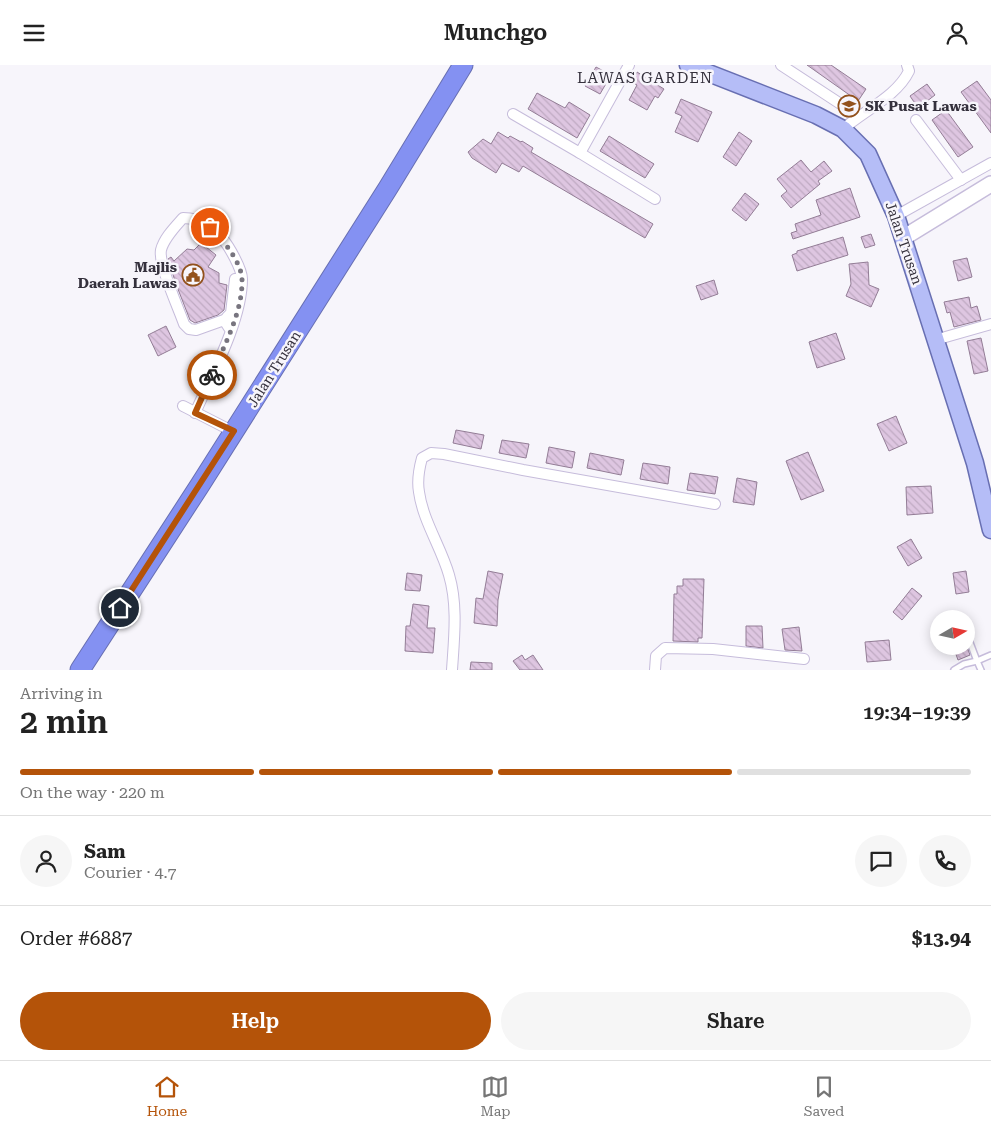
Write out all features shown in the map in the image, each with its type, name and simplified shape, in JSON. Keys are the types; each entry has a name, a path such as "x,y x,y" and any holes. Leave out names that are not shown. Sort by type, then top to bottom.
{"highway":[{"name":"Jalan Trusan","path":"80,670 388,188 463,65"}],"main road":[{"name":"Jalan Trusan","path":"688,65 816,115 843,129 868,154 896,216 975,463 991,530"}],"street":[{"path":"580,153 629,65"},
{"path":"781,65 859,116"},
{"path":"843,129 895,91 904,82 910,71 907,65"},
{"path":"513,114 655,199"},
{"path":"916,120 961,180"},
{"path":"896,216 991,163"},
{"path":"903,238 991,184"},
{"path":"195,413 231,331 240,305 242,277 235,258 225,241 198,219 183,218 170,232 161,251 163,267 184,324 189,329 196,329 224,320 231,313 236,280 235,258"},
{"path":"224,320 231,331"},
{"path":"935,340 991,324"},
{"path":"182,407 234,431"},
{"path":"452,670 454,599 447,567 418,492 418,471 422,458 431,453 444,454 522,470 715,504"},
{"path":"655,670 656,656 665,649 713,649 804,659"}],"lane":[{"path":"975,655 981,670"},
{"path":"954,670 964,664 991,655"}],"building":[{"path":"807,65 831,65 866,89 858,101"},
{"path":"596,67 611,75 600,94 585,86"},
{"path":"637,72 664,89 658,98 655,96 647,110 629,100 637,85 632,82"},
{"path":"977,81 991,100 991,133 961,92"},
{"path":"927,84 935,95 918,108 910,96"},
{"path":"537,93 565,108 569,102 590,115 577,138 528,109"},
{"path":"681,99 712,112 698,142 675,132 682,116 675,113"},
{"path":"946,110 973,147 958,157 932,120"},
{"path":"498,132 508,138 510,136 522,141 533,148 531,152 653,224 645,238 523,166 519,172 502,163 496,173 472,158 468,152 483,139 491,144"},
{"path":"739,132 752,141 736,166 723,157"},
{"path":"609,136 654,164 645,178 600,151"},
{"path":"801,160 811,172 824,161 832,171 818,181 820,184 791,208 781,196 787,191 777,179"},
{"path":"850,188 860,217 793,239 791,233 797,231 795,224 821,215 816,200"},
{"path":"745,193 759,204 746,221 732,210"},
{"path":"871,234 875,245 865,248 861,237"},
{"path":"843,237 848,255 797,271 792,255 797,253 797,251"},
{"path":"201,243 216,255 208,267 219,273 219,283 227,285 224,310 218,315 195,323 190,320 168,259 171,257 174,261 187,249 194,250"},
{"path":"967,258 972,277 958,281 953,261"},
{"path":"868,262 869,285 879,289 871,307 846,296 851,284 849,264"},
{"path":"714,280 718,294 701,300 696,286"},
{"path":"969,297 971,308 977,306 981,320 954,327 950,312 947,313 944,302"},
{"path":"166,326 176,347 158,356 148,335"},
{"path":"836,333 845,359 817,368 809,342"},
{"path":"981,338 988,371 974,374 967,341"},
{"path":"896,416 907,443 889,451 877,424"},
{"path":"456,430 484,435 481,449 453,443"},
{"path":"502,440 529,444 526,458 499,453"},
{"path":"549,447 575,452 572,468 546,463"},
{"path":"808,452 824,491 801,500 786,461"},
{"path":"590,453 624,460 621,475 587,468"},
{"path":"643,463 670,467 668,484 640,479"},
{"path":"690,473 718,477 715,494 687,490"},
{"path":"737,478 757,482 754,505 733,502"},
{"path":"931,486 933,513 907,515 906,487"},
{"path":"911,539 922,558 908,566 897,547"},
{"path":"488,571 503,574 498,600 497,626 474,623 476,598 483,599"},
{"path":"966,571 969,592 956,594 953,573"},
{"path":"407,573 422,575 420,591 405,590"},
{"path":"683,579 704,579 702,638 698,638 698,642 673,641 674,594 677,594 677,586 683,586"},
{"path":"912,588 922,596 902,620 893,612"},
{"path":"413,604 429,606 427,628 435,628 433,653 405,651 406,626 410,626"},
{"path":"746,626 762,626 763,648 746,646"},
{"path":"799,627 802,651 785,650 782,629"},
{"path":"889,640 891,660 867,662 865,642"},
{"path":"522,655 525,660 533,655 543,670 520,670 513,661"},
{"path":"956,655 970,655 958,660"},
{"path":"471,662 492,663 492,670 470,670"}],"way so far":[{"path":"210,227 225,241 235,258 242,277 240,305 212,375"}],"place":[{"name":"SK Pusat Lawas","path":"849,106"},
{"name":"Majlis Daerah Lawas","path":"193,275"}],"district":[{"name":"LAWAS GARDEN","path":"645,78"}],"route":[{"path":"120,608 234,431 195,413 212,375"}]}
